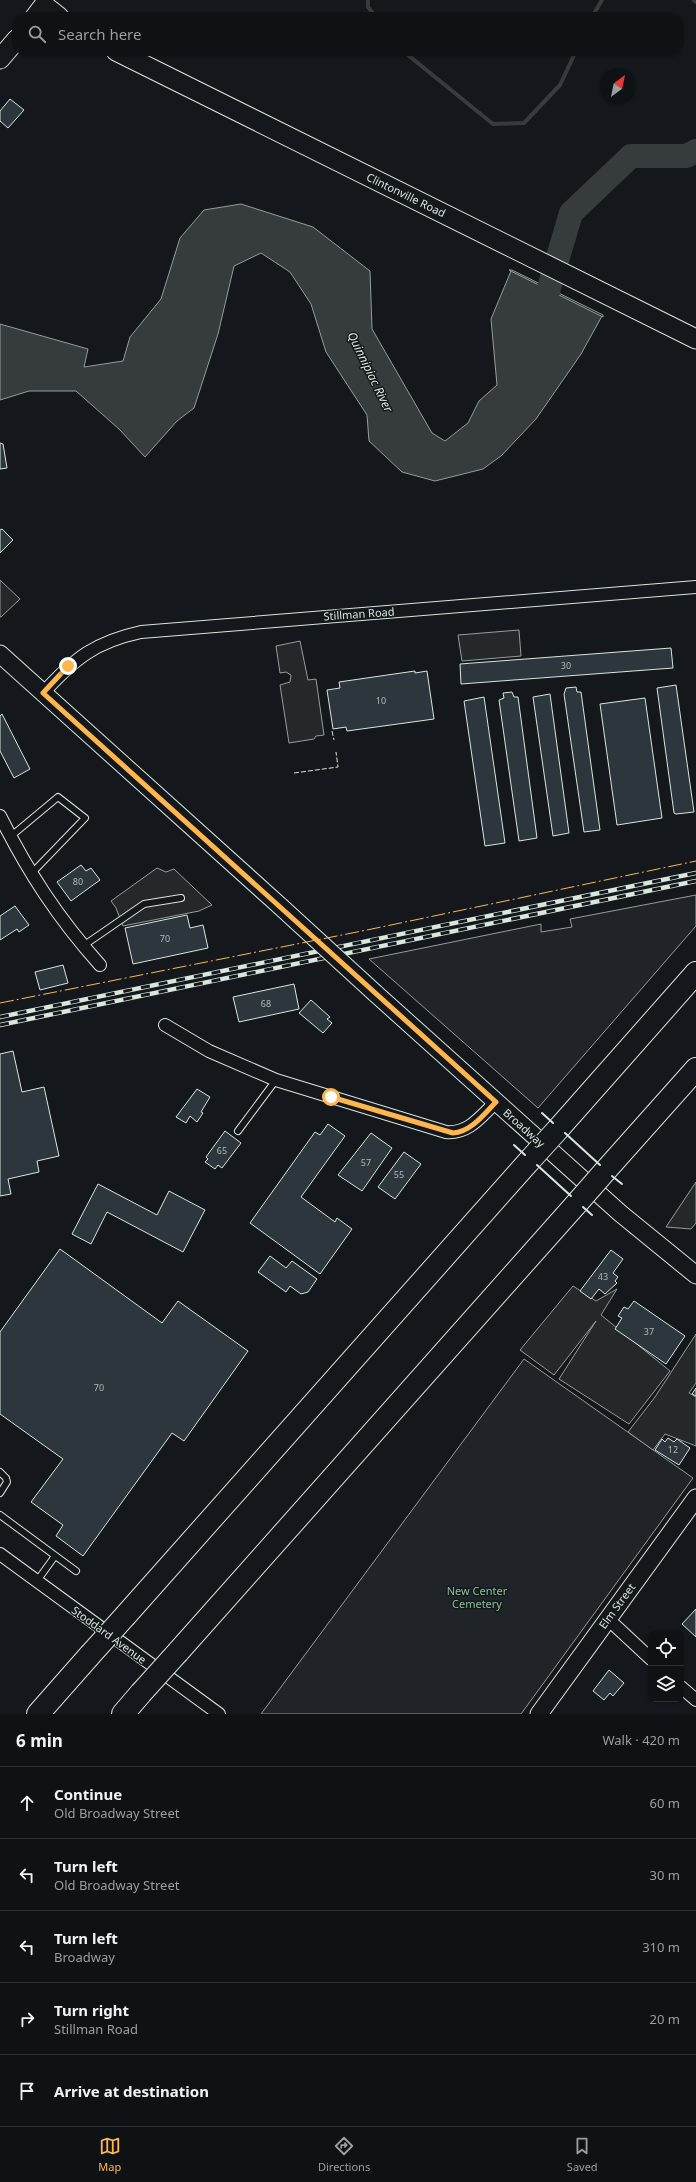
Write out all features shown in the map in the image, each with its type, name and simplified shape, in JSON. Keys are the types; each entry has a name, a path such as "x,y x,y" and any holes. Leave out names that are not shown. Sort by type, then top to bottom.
{"highway":[{"path":"38,1714 696,973"},
{"path":"122,1714 696,1069"}],"main road":[{"path":"41,6 51,12"},
{"path":"0,59 12,45"},
{"name":"Clintonville Road","path":"126,56 696,338"},
{"name":"Broadway","path":"0,654 620,1213 696,1275"},
{"name":"Elm Street","path":"539,1714 696,1498"}],"street":[{"name":"Stillman Road","path":"43,693 68,666 85,653 116,638 141,632 696,588"},
{"path":"0,816 31,874 56,912 100,965"},
{"path":"166,1025 209,1051 276,1080 438,1130 453,1133 459,1132 469,1127 496,1102"},
{"name":"Stoddard Avenue","path":"0,1554 219,1714"},
{"path":"608,1619 648,1656"},
{"path":"684,1690 696,1700"}],"lane":[{"path":"10,837 58,797 84,818 31,874"},
{"path":"83,946 144,904 181,898"},
{"path":"238,1131 276,1080"},
{"path":"0,1472 6,1478 7,1482 0,1493"},
{"path":"0,1515 76,1571"},
{"path":"37,1582 55,1556"}],"green space":[{"path":"696,895 696,926 538,1108 369,959 541,924 541,932 572,927 570,919"},
{"name":"New Center Cemetery","path":"524,1359 693,1478 521,1714 261,1714"}],"shaded area":[{"path":"0,580 20,599 1,617 0,617"},
{"path":"519,630 521,656 462,661 458,635"},
{"path":"300,641 308,680 316,679 324,735 316,736 314,739 289,743 280,685 290,682 291,675 286,672 280,673 276,646"},
{"path":"157,868 166,872 174,869 212,905 199,911 123,926 116,908 111,901"},
{"path":"696,1182 696,1223 691,1229 666,1227"},
{"path":"573,1286 596,1301 617,1289 601,1315 670,1371 629,1424 559,1379 596,1321 554,1375 520,1350"},
{"path":"696,1334 696,1383 689,1393 696,1397 696,1446 665,1434 653,1450 628,1432 655,1397"}],"water":[{"path":"241,204 313,227 370,271 372,329 432,433 445,441 468,423 479,401 497,385 491,319 511,271 602,316 581,354 536,419 501,456 483,469 435,481 402,472 369,441 367,415 326,352 311,304 290,272 261,253 234,266 218,334 194,408 177,421 145,457 119,429 76,391 29,391 0,400 0,324 88,349 84,367 123,361 130,337 161,299 180,238 204,210"}],"pier":[{"path":"509,270 512,270 603,315 603,317"}],"building":[{"path":"10,99 24,110 8,128 0,121 0,111"},
{"path":"0,443 3,444 7,468 0,469"},
{"path":"2,529 13,540 0,553 0,530"},
{"path":"671,648 673,668 461,684 460,664"},
{"path":"415,671 415,673 427,671 434,719 347,731 346,727 333,729 327,690 340,688 339,682"},
{"path":"676,685 694,812 676,814 674,813 657,688"},
{"path":"576,687 577,692 581,692 600,830 584,832 564,694 566,688"},
{"path":"512,692 514,697 518,697 537,838 519,841 499,700 504,698 503,693"},
{"path":"550,694 569,833 553,836 533,697"},
{"path":"484,697 505,843 485,846 464,701"},
{"path":"645,698 662,818 617,825 600,704"},
{"path":"2,714 30,769 14,778 0,751 0,716"},
{"path":"81,865 86,871 91,868 100,880 71,901 57,882"},
{"path":"15,906 29,925 19,932 17,929 0,940 0,916"},
{"path":"187,915 190,928 203,925 208,948 133,964 125,928"},
{"path":"63,965 68,983 40,990 35,972"},
{"path":"294,984 299,1009 239,1022 233,997"},
{"path":"311,1000 330,1017 327,1019 332,1023 323,1033 299,1013"},
{"path":"13,1051 22,1092 44,1087 59,1156 37,1161 39,1172 8,1179 11,1194 0,1196 0,1054"},
{"path":"197,1089 210,1097 197,1122 190,1116 186,1123 176,1117"},
{"path":"328,1124 345,1136 301,1197 335,1222 337,1218 352,1229 320,1274 250,1223 315,1132 320,1135"},
{"path":"225,1131 241,1143 222,1168 218,1165 215,1169 205,1162 208,1159 206,1157"},
{"path":"371,1133 392,1148 362,1191 338,1175"},
{"path":"404,1152 421,1164 395,1199 378,1187"},
{"path":"98,1184 157,1215 169,1191 205,1210 183,1252 107,1212 91,1244 72,1234"},
{"path":"60,1249 162,1323 178,1301 248,1351 184,1441 172,1433 83,1556 56,1536 63,1525 31,1502 63,1459 0,1414 0,1332"},
{"path":"611,1250 623,1259 613,1273 618,1277 615,1281 617,1283 605,1294 599,1289 591,1299 580,1291"},
{"path":"270,1256 286,1268 292,1261 317,1279 308,1292 301,1294 290,1286 286,1292 258,1272"},
{"path":"634,1301 685,1336 666,1364 615,1329 622,1318 618,1316 624,1307 628,1309"},
{"path":"696,1388 696,1396 692,1394"},
{"path":"668,1438 674,1442 677,1439 690,1448 679,1465 655,1450 662,1439 665,1442"},
{"path":"696,1609 696,1637 682,1624"},
{"path":"609,1670 624,1683 613,1696 610,1693 604,1700 593,1691"}],"waterway":[{"path":"368,0 368,7 372,12"},
{"path":"595,12 602,0"},
{"path":"409,56 493,124 524,123 560,85 574,56"},
{"name":"Quinnipiac River","path":"539,322 571,213 631,156 686,156 696,151"}],"railway":[{"path":"0,1017 696,873"},
{"path":"0,1025 696,881"}],"fence":[{"path":"332,731 334,740"},
{"path":"294,773 338,767 336,752"}],"wall":[{"path":"542,1113 553,1123"},
{"path":"565,1133 600,1165"},
{"path":"514,1145 525,1155"},
{"path":"537,1165 571,1196"},
{"path":"612,1176 622,1184"},
{"path":"583,1207 592,1215"}],"power":[{"path":"0,1003 367,930 696,861"}],"route":[{"path":"68,666 43,693 496,1102 469,1127 453,1133 438,1130 331,1097"}]}
